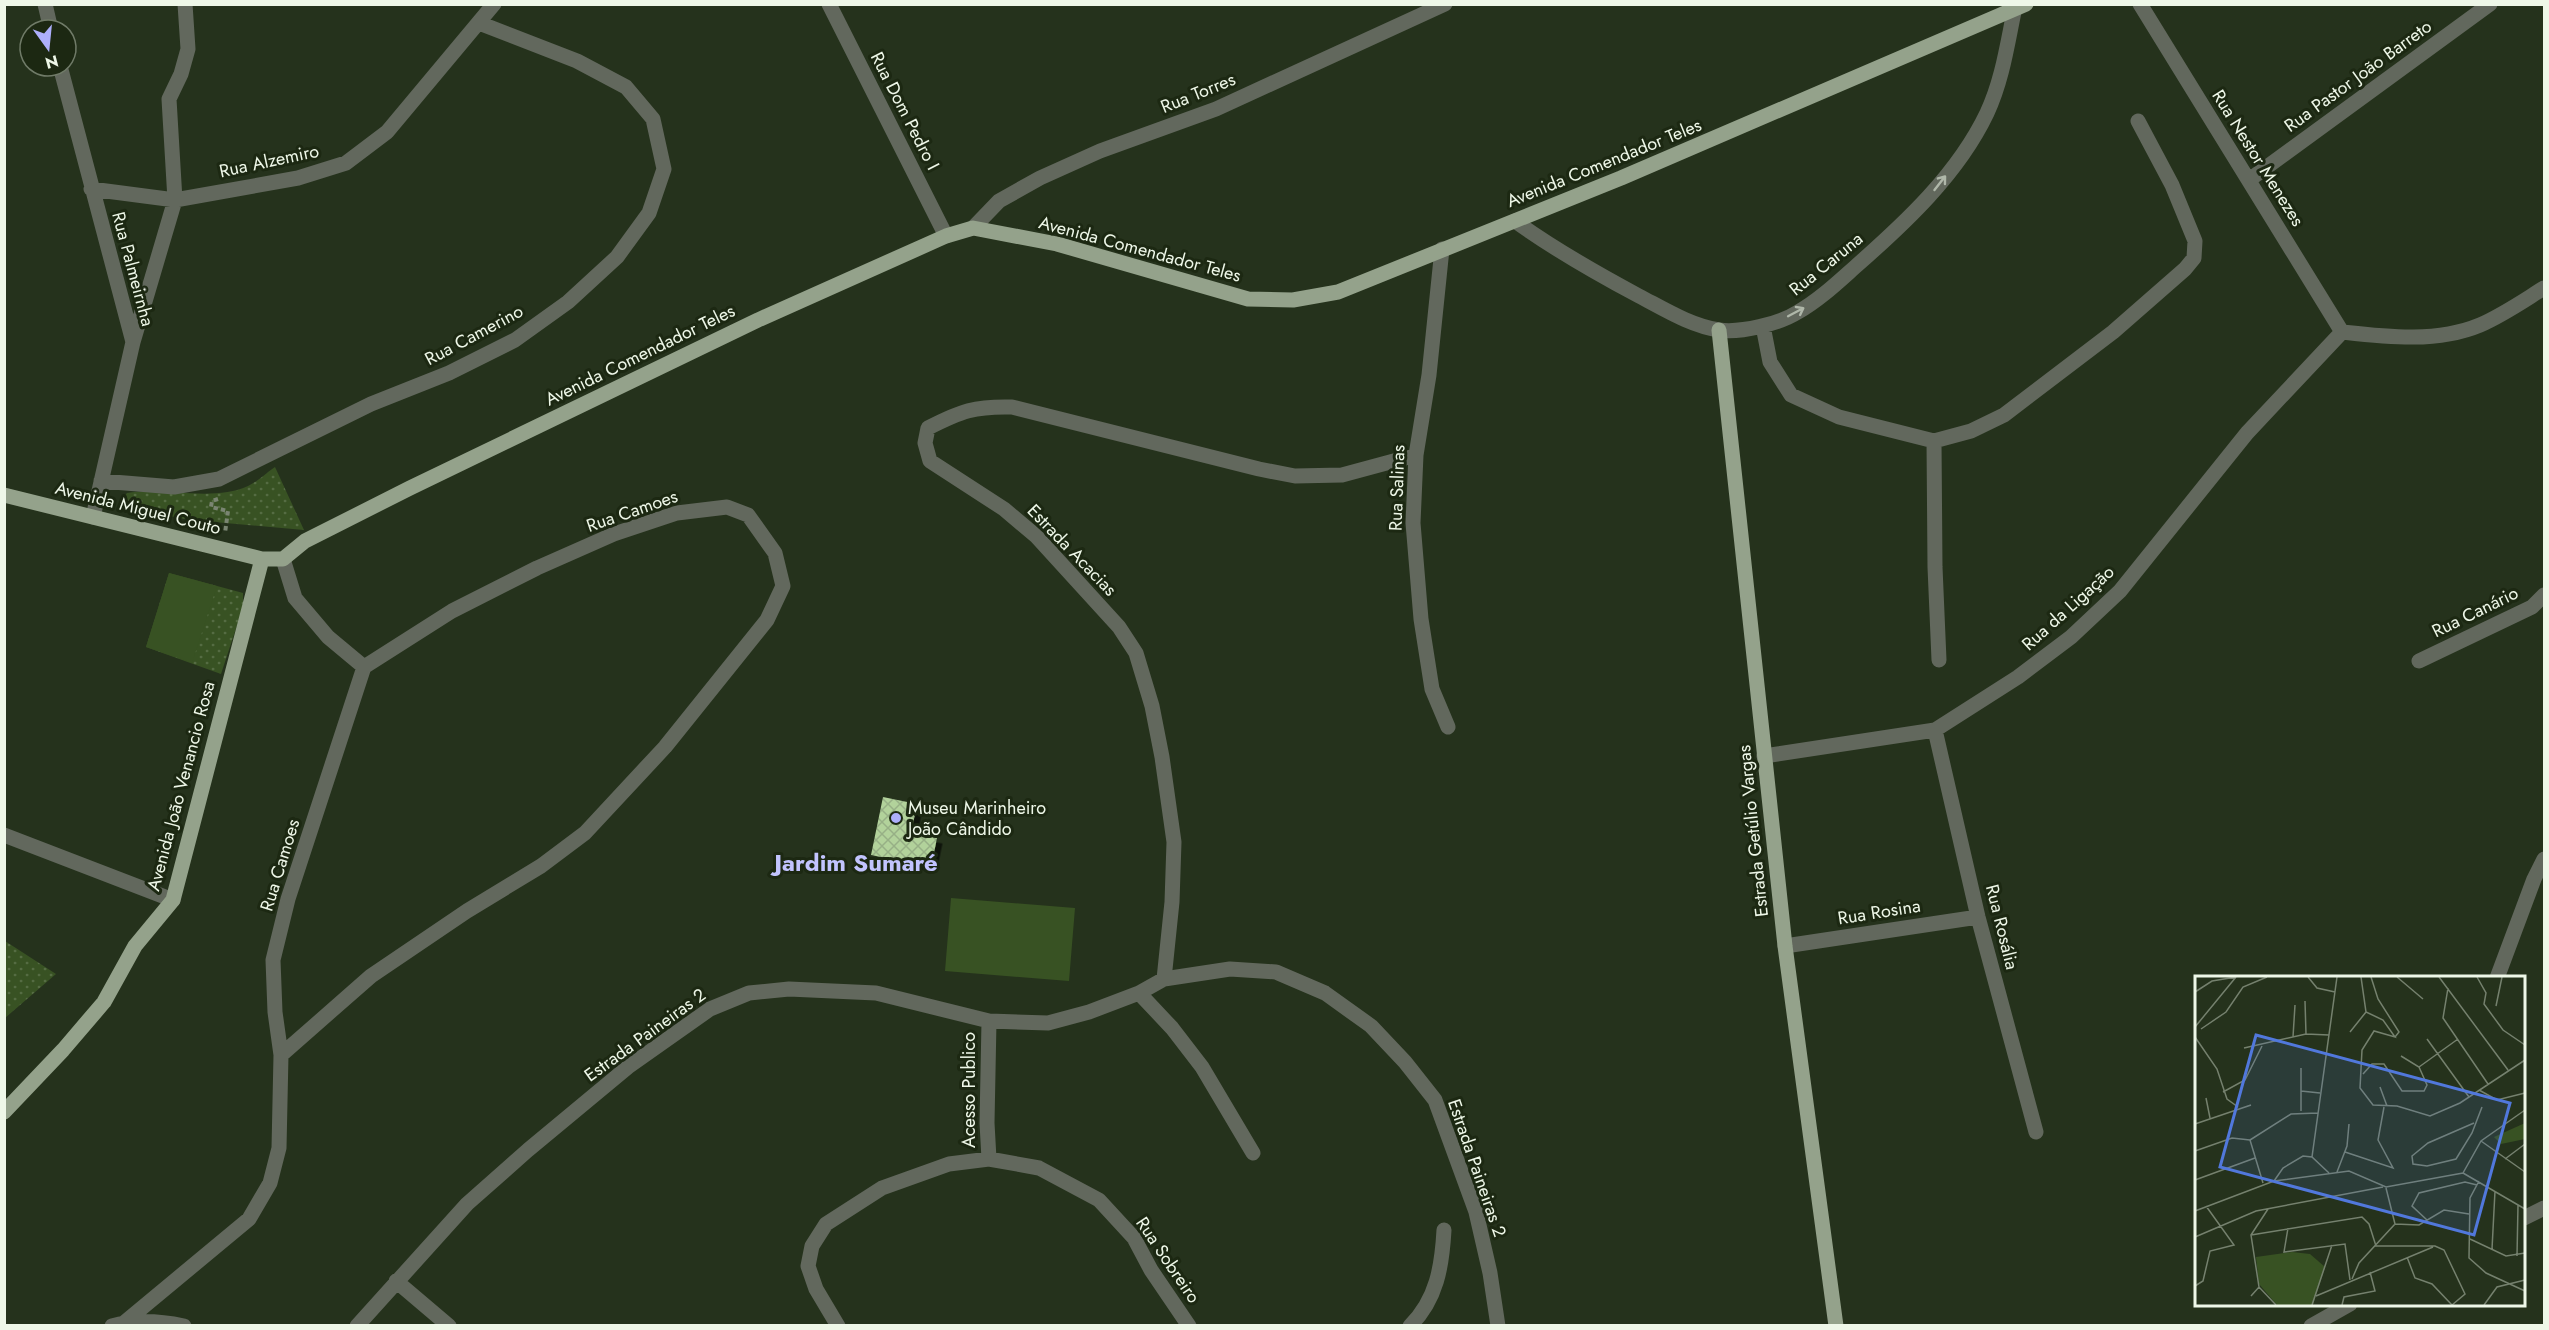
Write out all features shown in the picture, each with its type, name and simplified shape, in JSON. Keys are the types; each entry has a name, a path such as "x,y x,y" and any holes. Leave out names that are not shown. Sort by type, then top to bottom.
{"main road":[{"name":"Avenida Comendador Teles","path":"283,559 305,542 410,488 828,287 946,236 972,228 1057,244 1248,298 1293,300 1338,292 1515,221 2020,8"},
{"name":"Estrada Getúlio Vargas","path":"1719,330 1785,946 1836,1326"},
{"name":"Avenida Miguel Couto","path":"4,495 262,559"},
{"path":"262,559 283,559"},
{"name":"Avenida João Venancio Rosa","path":"4,1112 63,1050 104,1002 135,946 173,900 262,559"}],"street":[{"path":"133,342 175,200 169,99 181,74 188,49 185,4"},
{"name":"Rua Alzemiro","path":"91,189 175,200 297,178 346,163 387,132 494,4"},
{"name":"Rua Dom Pedro I","path":"829,4 946,236"},
{"name":"Rua Torres","path":"972,228 999,201 1040,178 1100,151 1216,108 1445,4"},
{"name":"Rua Nestor Menezes","path":"2140,4 2342,332"},
{"name":"Rua Pastor João Barreto","path":"2249,180 2490,4"},
{"name":"Rua Caruna","path":"1515,221 1560,252 1644,299 1677,316 1719,330 1763,326 1796,313 1825,294 1901,225 1933,192 1962,154 1987,114 1999,83 2020,8"},
{"name":"Rua Camerino","path":"101,481 174,487 219,479 371,404 449,373 515,340 568,302 617,257 649,213 664,169 653,119 626,87 577,61 479,23"},
{"name":"Rua Palmeirnha","path":"63,78 133,342 93,518"},
{"path":"1763,326 1770,362 1791,395 1839,417 1934,441 1971,431 2004,415 2113,332 2186,268 2194,258 2195,241 2172,185 2138,121"},
{"name":"Rua Salinas","path":"1442,249 1429,375 1416,455 1413,523 1421,619 1432,689 1448,727"},
{"path":"2342,332 2398,338 2444,334 2478,326 2544,288"},
{"name":"Rua da Ligação","path":"1764,756 1935,730 2019,677 2071,637 2120,591 2247,433 2342,332"},
{"name":"Estrada Acacias","path":"1164,980 1172,902 1174,842 1152,706 1136,653 1119,627 1036,536 1004,509 930,461 925,443 928,428 956,413 981,406 1012,407 1259,469 1318,477 1342,475 1416,455"},
{"path":"1934,441 1935,567 1940,660"},
{"name":"Rua Camoes","path":"118,1324 249,1219 270,1183 279,1148 281,1054 275,1011 273,960 288,899 364,667 452,610 537,568 614,534 677,513 727,507 748,515 775,553 783,586 767,620 665,747 585,833 541,866 467,910 371,976 281,1054"},
{"path":"283,559 295,598 327,637 364,667"},
{"name":"Rua Canário","path":"2419,661 2538,608 2544,595"},
{"name":"Rua Rosália","path":"1935,730 1978,917 2036,1132"},
{"path":"4,835 173,900"},
{"path":"2498,976 2534,879 2544,859"},
{"name":"Rua Rosina","path":"1785,946 1978,917"},
{"name":"Estrada Paineiras 2","path":"357,1326 467,1204 528,1150 628,1067 710,1009 749,993 789,989 876,993 989,1021 1048,1023 1089,1012 1139,993 1164,980 1230,969 1276,972 1325,993 1371,1026 1405,1062 1435,1100 1476,1212 1490,1273 1498,1326"},
{"path":"1139,993 1172,1028 1202,1067 1252,1153"},
{"name":"Acesso Publico","path":"989,1021 987,1123 989,1159"},
{"name":"Rua Sobreiro","path":"838,1326 816,1289 808,1266 812,1246 826,1224 882,1188 949,1164 989,1159 1039,1168 1099,1200 1134,1238 1151,1270 1189,1326"},
{"path":"2525,1217 2544,1208"},
{"path":"1410,1326 1433,1294 1441,1271 1444,1230"},
{"path":"396,1281 449,1326"},
{"path":"2311,1326 2348,1306"},
{"path":"118,1324 164,1322 184,1326"}],"path":[{"path":"219,479 220,499 212,501 211,507 228,511 224,549"}],"green space":[{"path":"275,467 304,530 192,520 124,508 120,501 127,493 205,494 235,491 251,484"},
{"path":"169,573 243,593 243,607 221,674 146,647"},
{"path":"169,573 217,586 192,663 146,647"},
{"path":"951,898 1075,908 1069,981 945,971"},
{"path":"5,941 56,974 4,1018"}],"building":[{"name":"Museu Marinheiro João Cândido","path":"883,797 917,804 911,833 937,838 931,867 871,855"}],"place":[{"name":"Museu Marinheiro João Cândido","path":"896,818"}],"district":[{"name":"Jardim Sumaré","path":"856,862"}]}
